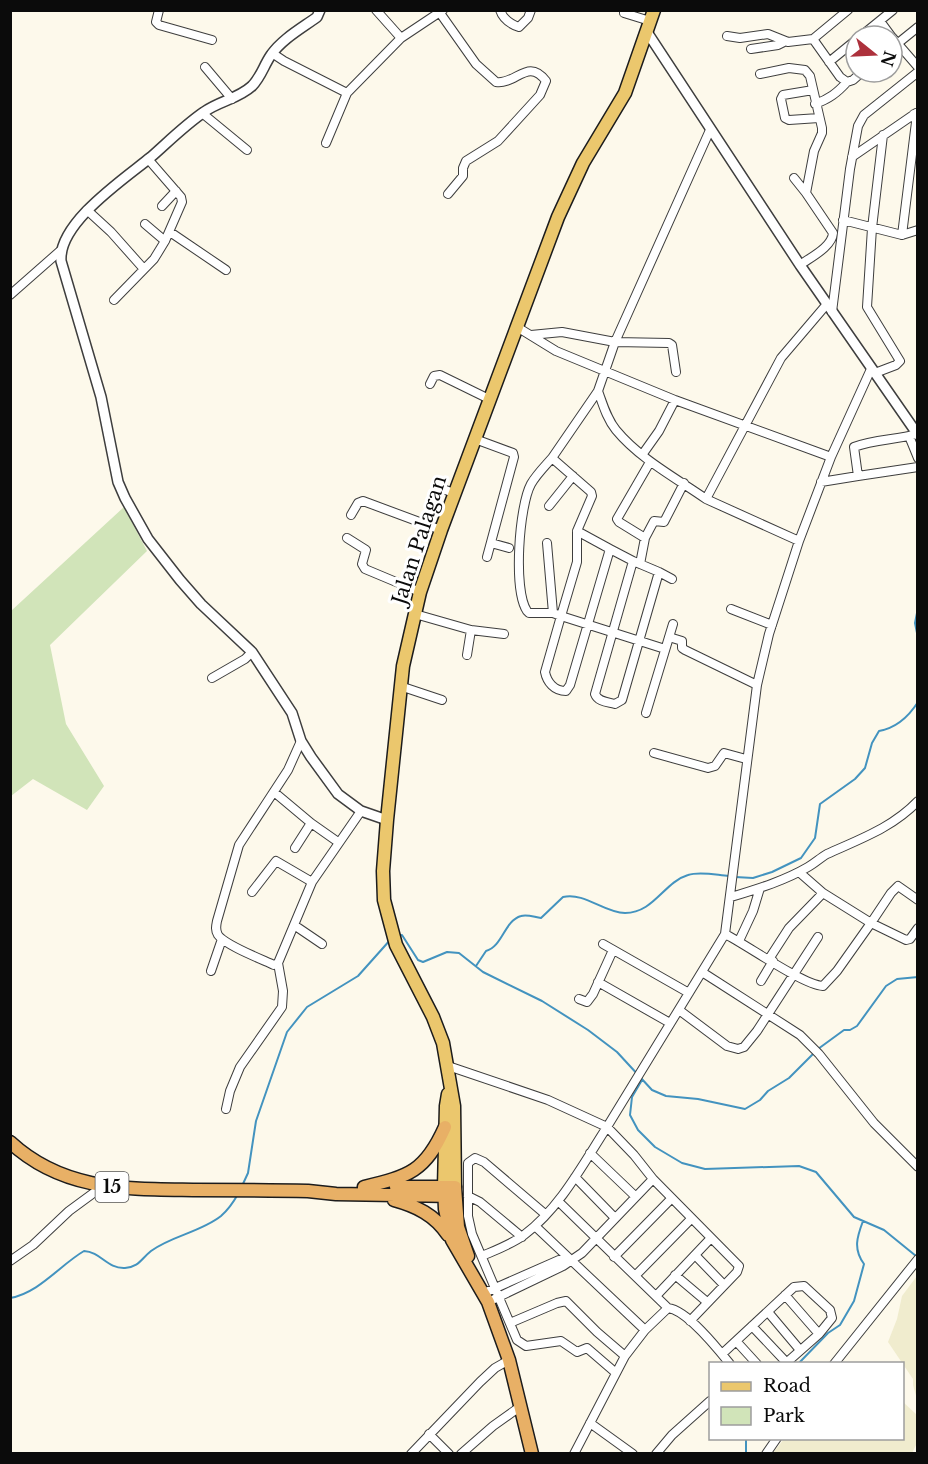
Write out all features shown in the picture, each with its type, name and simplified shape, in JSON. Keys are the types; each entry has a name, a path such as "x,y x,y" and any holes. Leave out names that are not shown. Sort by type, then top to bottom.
{"highway":[{"path":"363,1191 414,1172 428,1159 445,1127"},
{"name":"15","path":"10,1142 34,1162 56,1173 81,1182 103,1185 141,1189 450,1191"},
{"name":"15","path":"363,1191 412,1205 429,1214 444,1228 452,1240"},
{"name":"Jalan Palagan","path":"450,1191 447,1223 452,1240 486,1298 509,1360 532,1454"},
{"name":"Jalan Palagan","path":"450,1191 458,1227 476,1280"}],"main road":[{"name":"Jalan Palagan","path":"450,1191 454,1106 443,1043 433,1017 396,945 384,900 383,871 400,686 420,592 489,399 568,194 583,163 625,93 650,21"},
{"name":"Jalan Palagan","path":"450,1084 445,1127 450,1191"}],"street":[{"path":"159,10 156,22 159,25 212,40"},
{"path":"10,295 60,251 64,241 87,210 111,188 202,113 253,86 272,52 323,10"},
{"path":"376,10 401,38"},
{"path":"500,10 507,21 519,27 528,18 531,10"},
{"path":"751,49 813,39 848,10"},
{"path":"876,24 893,10"},
{"path":"326,143 347,93 427,14 442,12 476,64 496,82 506,81 529,71 537,72 546,81 540,95 498,141 466,161 463,176 448,194"},
{"path":"624,13 650,21 710,130 914,435 918,458"},
{"path":"904,35 918,27"},
{"path":"727,36 740,38 768,34 784,42"},
{"path":"813,39 844,80"},
{"path":"829,62 844,50"},
{"path":"272,52 284,61 347,93"},
{"path":"706,499 781,358 829,308 858,126 864,115 917,67 904,53"},
{"path":"205,67 232,99"},
{"path":"760,74 789,68 805,70 810,76 822,133 814,151 806,193"},
{"path":"815,104 826,100 845,84"},
{"path":"813,90 783,95 781,99 785,118 789,120 819,118"},
{"path":"202,113 247,150"},
{"path":"852,157 916,113"},
{"path":"902,235 916,113"},
{"path":"665,649 557,614 526,611 520,589 519,569 526,499 531,484 552,458 598,391 615,342 710,130"},
{"path":"482,1256 522,1237 558,1201 607,1127 725,934 756,685 772,625 831,457 873,371 896,365 900,358 868,312 867,307 872,228 883,135"},
{"path":"114,300 154,259 170,232 182,202 176,191 148,159"},
{"path":"794,178 833,233 829,243 800,265"},
{"path":"162,207 176,191"},
{"path":"87,210 111,232 143,268"},
{"path":"843,220 902,235 918,230"},
{"path":"144,224 165,240"},
{"path":"170,232 226,270"},
{"path":"60,251 84,345 101,397 114,468 124,498 148,539 180,580 201,604 252,652 291,713 301,741 338,794 361,811 387,820"},
{"path":"517,327 556,351 675,400 831,457"},
{"path":"531,335 562,332 615,342 669,343 672,345 676,372"},
{"path":"430,384 434,376 440,375 489,399"},
{"path":"598,391 607,416 616,430 650,462 706,499 800,541"},
{"path":"642,454 659,431 675,400"},
{"path":"858,476 854,447 872,441 914,435"},
{"path":"474,439 513,453 512,465 488,557"},
{"path":"552,458 591,492 592,496 577,531 577,562 568,592 557,614 545,672 549,682 558,690 568,689 610,549"},
{"path":"645,538 617,519 650,462"},
{"path":"821,482 918,467"},
{"path":"549,506 573,476"},
{"path":"659,572 620,703 602,701 594,694 645,538 655,520 664,522 684,483"},
{"path":"437,487 454,493"},
{"path":"351,515 358,502 363,501 441,530"},
{"path":"577,531 636,563 672,579"},
{"path":"577,549 581,548 587,537"},
{"path":"346,538 366,550 362,564 365,569 420,592"},
{"path":"491,543 509,548"},
{"path":"548,543 552,594 557,614"},
{"path":"552,594 568,592"},
{"path":"731,609 772,625"},
{"path":"415,614 471,630 504,634"},
{"path":"646,712 673,624"},
{"path":"468,655 471,630"},
{"path":"669,637 682,641 682,648 685,650 756,685"},
{"path":"212,678 245,659 252,652"},
{"path":"400,686 442,700"},
{"path":"278,963 274,964 222,939 215,928 239,845 274,792 301,741"},
{"path":"654,753 708,768 716,766 723,753 746,759"},
{"path":"274,792 338,842"},
{"path":"731,897 799,872 825,855 889,826 918,801"},
{"path":"226,1109 230,1091 240,1067 282,1007 283,991 278,963 312,882 361,811"},
{"path":"295,848 311,823"},
{"path":"252,892 276,861 312,882"},
{"path":"799,872 823,893 872,923 906,940 910,939 918,928"},
{"path":"725,934 793,974 818,986 823,986 837,971 898,886 918,900"},
{"path":"739,942 753,911 760,888"},
{"path":"761,981 789,928 823,893"},
{"path":"294,925 321,944"},
{"path":"679,1010 727,1046 744,1047 750,1042 818,937"},
{"path":"211,971 222,939"},
{"path":"603,944 689,993"},
{"path":"579,999 587,1002 613,950"},
{"path":"702,972 800,1035 860,1107 918,1167"},
{"path":"598,982 670,1023"},
{"path":"448,1066 548,1100 607,1127 634,1155 671,1199 739,1266 737,1272 690,1321"},
{"path":"590,1153 636,1196"},
{"path":"545,1214 479,1159 468,1163 468,1216 472,1234 514,1334 521,1344 526,1346 561,1341 577,1352 587,1348 616,1372"},
{"path":"575,1177 615,1218"},
{"path":"486,1298 499,1295 563,1266 582,1253 653,1179"},
{"path":"10,1261 33,1245 69,1210 103,1185"},
{"path":"468,1196 480,1202 522,1237"},
{"path":"614,1257 671,1199"},
{"path":"558,1201 668,1308 674,1309 690,1321 728,1362"},
{"path":"635,1276 692,1219"},
{"path":"535,1226 645,1330"},
{"path":"656,1296 711,1238"},
{"path":"695,1255 724,1285"},
{"path":"486,1298 496,1287 559,1260 572,1259"},
{"path":"836,1362 918,1259"},
{"path":"675,1275 707,1302"},
{"path":"722,1354 785,1295 795,1287 804,1286 830,1310 832,1318 819,1334 787,1362"},
{"path":"785,1295 819,1334"},
{"path":"510,1323 566,1301 625,1356"},
{"path":"574,1454 625,1356 645,1330 668,1308"},
{"path":"768,1312 800,1350"},
{"path":"752,1326 785,1362"},
{"path":"736,1341 755,1362"},
{"path":"411,1454 480,1382 495,1368 509,1360"},
{"path":"656,1454 672,1435 709,1403"},
{"path":"461,1454 493,1426 521,1406"},
{"path":"590,1423 633,1454"},
{"path":"429,1434 444,1452"},
{"path":"766,1454 776,1440"}],"shaded area":[{"path":"917,1276 917,1399 913,1379 904,1362 902,1362 888,1342 897,1319 902,1296"},
{"path":"904,1403 917,1415 917,1443 912,1453 773,1453 783,1440 904,1440"}],"green space":[{"path":"124,507 147,551 50,645 66,724 104,786 87,810 33,779 11,796 11,611"}],"waterway":[{"path":"918,608 915,623 918,638"},
{"path":"735,877 753,878 801,858 815,838 820,804 855,779 865,768 872,743 879,731 902,721 918,702"},
{"path":"476,966 486,951 496,944 515,919 526,915 541,918 563,897 579,897 617,912 635,912 644,908 672,884 688,875 703,873 729,876"},
{"path":"399,936 402,935 418,960 423,962 447,952 459,953 483,972 542,1001 588,1030 617,1052 652,1090 666,1096 698,1099 745,1109 789,1078 814,1053"},
{"path":"242,1186 248,1173 256,1121 287,1032 307,1007 358,976 391,939"},
{"path":"818,1049 844,1030 857,1026 886,986 897,979 918,977"},
{"path":"642,1080 632,1097 630,1115 638,1130 655,1147 682,1163 705,1169 799,1166 816,1172 854,1217 884,1230 916,1256 918,1254"},
{"path":"10,1298 40,1285 84,1251 95,1254 119,1268 134,1266 159,1246 221,1216 238,1194"},
{"path":"800,1362 828,1333 840,1325 854,1301 864,1264 857,1248 863,1221"},
{"path":"746,1440 746,1454"}]}
